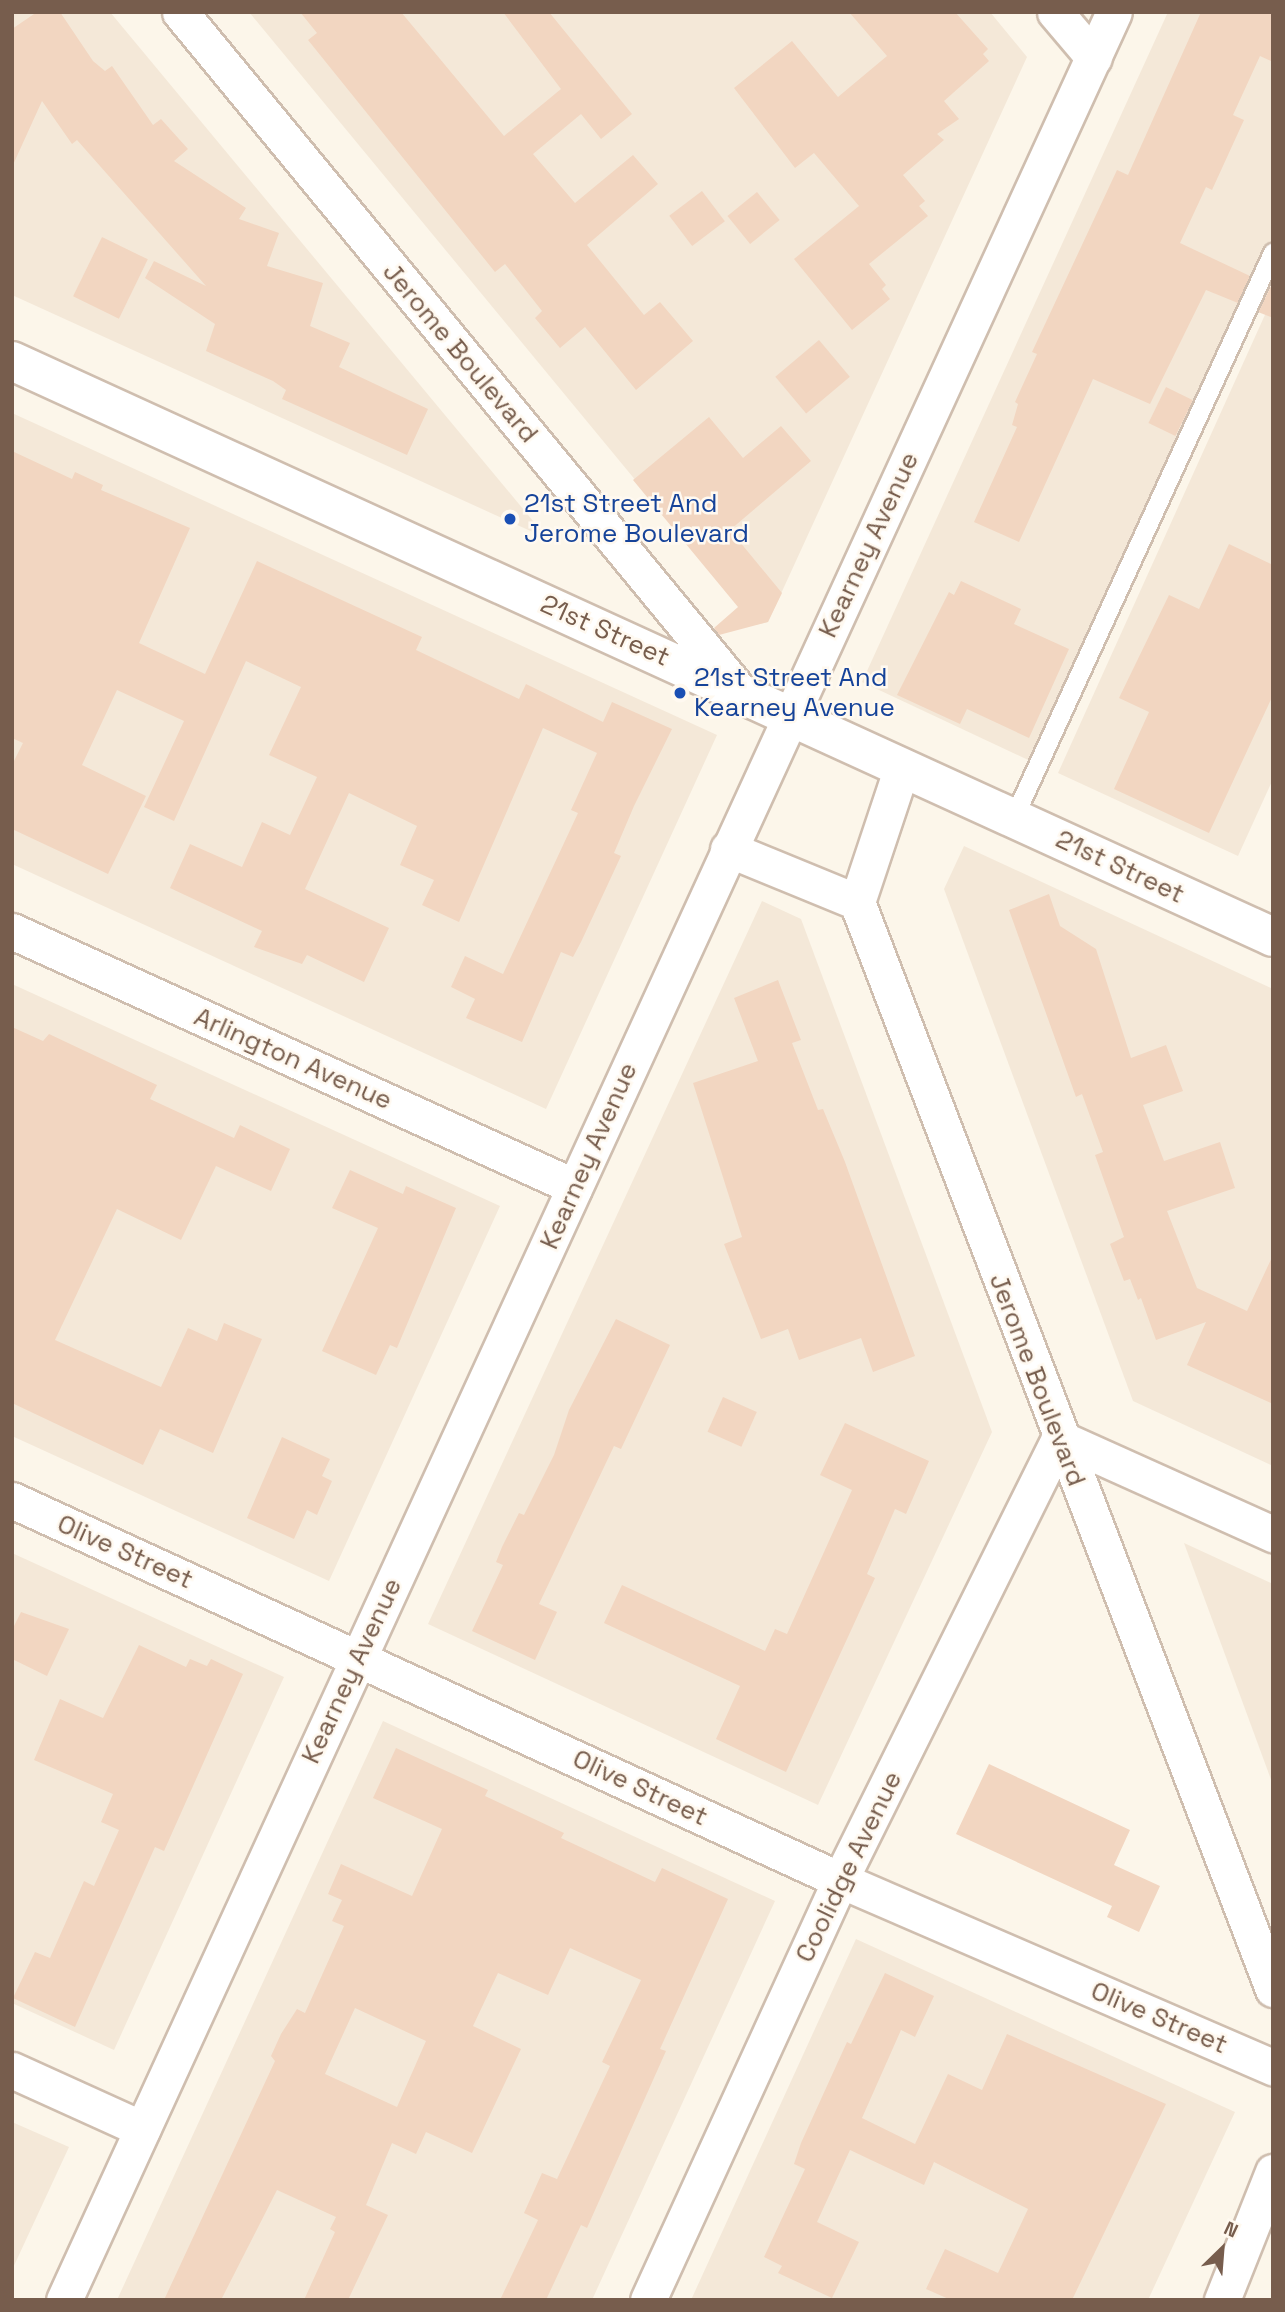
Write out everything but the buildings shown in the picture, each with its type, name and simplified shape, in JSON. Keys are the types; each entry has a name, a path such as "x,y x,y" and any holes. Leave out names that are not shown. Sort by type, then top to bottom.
{"street":[{"name":"Jerome Boulevard","path":"180,12 741,693"},
{"path":"1055,12 1094,58"},
{"name":"Kearney Avenue","path":"64,2300 728,849 1115,12"},
{"name":"21st Street","path":"12,361 1013,818 1270,930"},
{"path":"728,849 857,902 902,767"},
{"name":"Jerome Boulevard","path":"857,902 1059,1438 1273,1989"},
{"name":"Arlington Avenue","path":"12,931 575,1187"},
{"path":"1059,1438 1273,1534"},
{"name":"Coolidge Avenue","path":"648,2300 840,1880 1059,1438"},
{"name":"Olive Street","path":"12,1500 840,1880 1273,2067"},
{"path":"12,2070 142,2129"},
{"path":"1222,2300 1273,2172"}],"lane":[{"path":"1013,818 1273,253"}],"shaded area":[{"path":"12,12 110,12 548,539 12,295"},
{"path":"249,12 990,12 1027,57 768,622 755,625"},
{"path":"1168,12 1273,12 1273,256 1041,766 862,682"},
{"path":"1273,297 1273,779 1238,856 1058,773"},
{"path":"12,413 717,735 546,1109 12,864"},
{"path":"964,846 1273,989 1273,1466 1133,1401 944,889"},
{"path":"762,901 801,919 992,1432 818,1805 428,1624"},
{"path":"12,984 500,1206 329,1581 12,1436"},
{"path":"1184,1543 1273,1584 1273,1785"},
{"path":"12,1553 284,1677 114,2050 12,2003"},
{"path":"383,1721 775,1901 592,2300 117,2300"},
{"path":"856,1939 1235,2112 1148,2300 691,2300"},
{"path":"12,2122 69,2147 12,2270"}],"place":[{"name":"21st Street And Jerome Boulevard","path":"510,519"},
{"name":"21st Street And Kearney Avenue","path":"680,693"}]}
